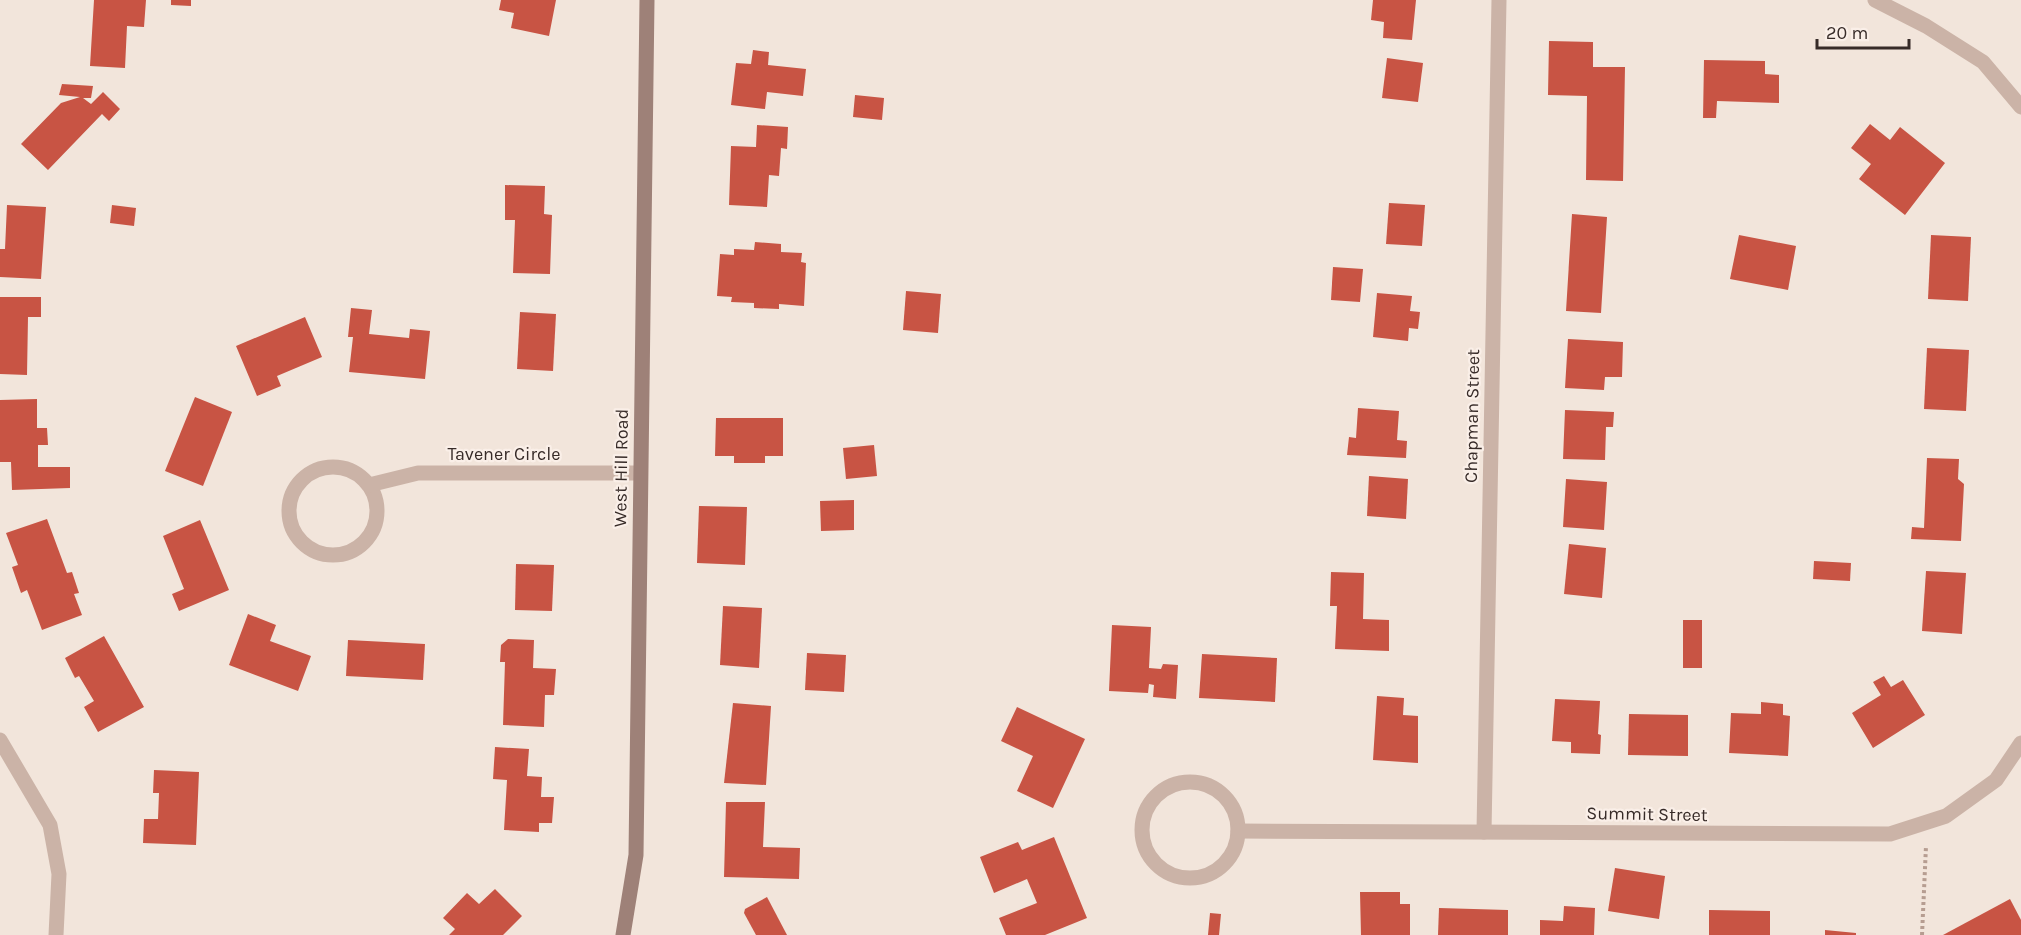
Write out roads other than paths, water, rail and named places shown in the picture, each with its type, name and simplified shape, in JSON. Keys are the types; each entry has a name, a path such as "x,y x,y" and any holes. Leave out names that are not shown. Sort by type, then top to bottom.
{"street":[{"name":"West Hill Road","path":"623,935 636,855 647,0"},
{"name":"Chapman Street","path":"1484,832 1499,0"},
{"path":"1875,0 1926,26 1983,62 2021,107"},
{"path":"340,468 359,475 369,485 376,500 377,515 373,529 365,542 353,551 338,555 323,555 309,549 298,539 290,526 288,512 290,498 306,475 319,469 340,468"},
{"name":"Tavener Circle","path":"369,485 418,473 640,473"},
{"path":"0,740 50,825 58,874 56,935"},
{"name":"Summit Street","path":"1238,831 1890,834 1946,816 1996,780 2021,743"},
{"path":"1195,782 1211,786 1224,795 1234,808 1238,831 1232,856 1221,868 1206,876 1191,879 1176,877 1162,869 1150,858 1144,844 1142,829 1145,813 1164,789 1179,783 1195,782"}]}
